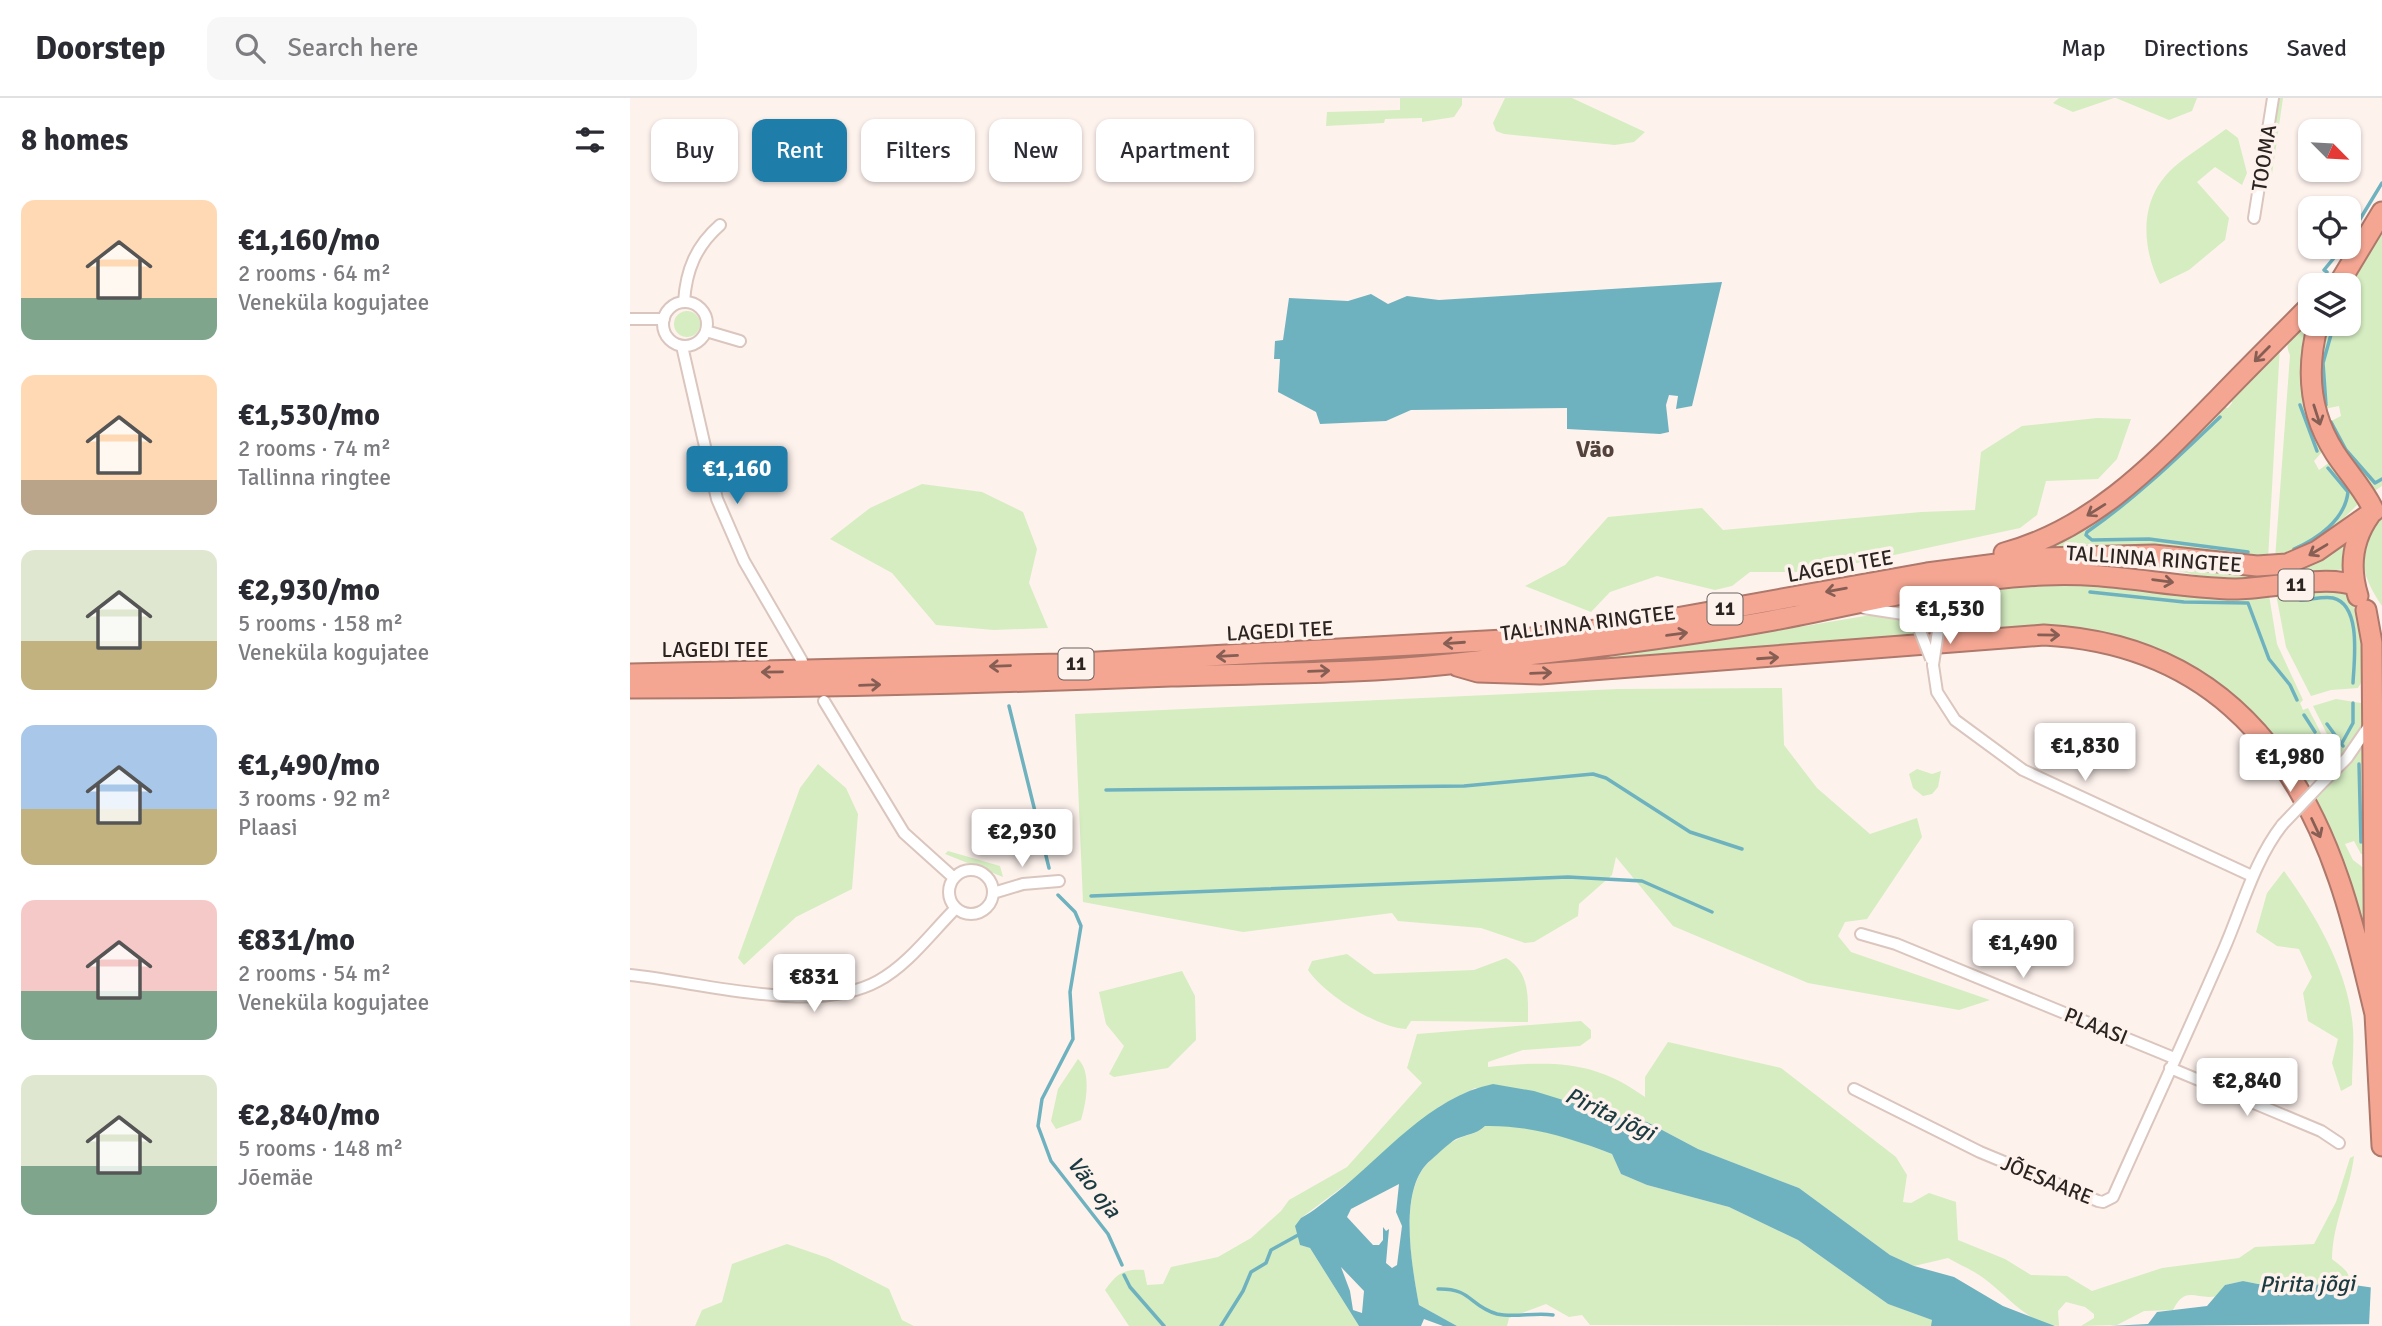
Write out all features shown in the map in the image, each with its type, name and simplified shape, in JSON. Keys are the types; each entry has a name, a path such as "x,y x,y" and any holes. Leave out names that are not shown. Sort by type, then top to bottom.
{"highway":[{"path":"2343,273 2382,212"},
{"path":"1927,573 2027,547 2071,526 2106,504 2172,446 2298,318"},
{"path":"2316,336 2311,363 2315,412 2330,444 2378,507 2356,542 2352,562 2355,586 2367,610 2382,627"},
{"name":"TALLINNA RINGTEE","path":"1927,573 2094,555 2154,555 2257,566 2287,564 2317,551 2378,507"},
{"name":"LAGEDI TEE","path":"630,674 1075,664 1522,639 1637,625 1927,573"},
{"name":"TALLINNA RINGTEE","path":"1450,664 1753,624 1997,578 2091,574 2211,588 2287,586 2326,580 2344,581 2355,586"},
{"path":"2367,610 2372,643 2375,1014 2382,1146"},
{"path":"1450,664 1478,673 1541,674 2043,635 2107,641 2137,650 2198,680 2228,702 2262,738 2288,774 2313,820 2339,878 2375,1014"},
{"name":"LAGEDI TEE","path":"630,688 787,688 1450,664"}],"street":[{"name":"TOOMA","path":"2254,218 2273,98"},
{"path":"684,302 685,283 694,255 705,238 719,225"},
{"path":"684,302 703,310 707,320 706,331 701,340 682,346 667,337 664,319 668,311 684,302"},
{"path":"630,320 664,319"},
{"path":"706,331 740,341"},
{"path":"682,346 717,499 744,561 802,662"},
{"path":"1933,665 1939,624 1956,603 1997,578"},
{"path":"1837,607 1889,610 1903,614 1918,626 1933,665 1937,692 1946,709 1967,730 2015,765 2089,803 2252,876"},
{"path":"824,701 904,833 954,878"},
{"name":"JÕESAARE","path":"1854,1089 1980,1153 2104,1202 2113,1197 2269,842 2347,758 2374,718"},
{"path":"965,870 979,871 989,880 993,893 988,906 976,913 956,908 950,896 954,878 965,870"},
{"path":"993,893 1023,884 1059,881"},
{"path":"630,975 784,996 832,997 880,981 900,965 956,908"},
{"name":"PLAASI","path":"1861,934 1896,944 2172,1063 2321,1130 2339,1143"}],"green space":[{"path":"1400,98 1462,98 1462,105 1454,117 1422,122 1422,118 1385,119 1384,123 1326,126 1327,112 1400,110"},
{"path":"1505,98 1572,98 1645,132 1634,142 1615,145 1504,134 1496,131 1493,123"},
{"path":"2059,98 2114,98 2073,112 2053,103"},
{"path":"2116,98 2197,98 2192,111 2169,120"},
{"path":"2279,98 2283,98 2272,174 2269,156"},
{"path":"2226,129 2238,138 2247,173 2242,185 2215,167 2197,182 2229,218 2225,240 2189,270 2160,284 2149,254 2147,239 2149,208 2154,194 2173,168"},
{"path":"2382,233 2382,486 2373,492 2351,465 2329,422 2341,416 2339,406 2324,409 2316,368 2324,336 2361,336 2361,273 2356,273"},
{"path":"687,311 696,315 700,324 696,333 687,337 678,333 674,324 678,315"},
{"path":"2298,326 2298,336 2312,336 2323,451 2314,461 2319,470 2330,462 2361,501 2321,541 2275,559 2290,355 2288,343"},
{"path":"2280,345 2268,559 2021,553 2221,407 2228,408 2232,403 2231,398"},
{"path":"2097,418 2131,419 2117,459 2098,479 2046,481 2037,515 2020,528 1815,572 1750,572 1732,586 1715,590 1657,576 1610,592 1591,612 1525,586 1565,565 1608,517 1702,508 1723,530 1921,512 1975,510 1981,452 2022,426"},
{"path":"922,484 982,492 1023,512 1037,549 1029,583 1048,628 994,630 936,625 892,573 830,539 870,508"},
{"path":"2382,515 2382,606 2369,583 2363,561 2367,539"},
{"path":"2349,538 2346,569 2252,579 2201,576 2153,566 2154,563 2227,570"},
{"path":"2073,583 2269,595 2277,644 2303,700 2300,703 2303,710 2308,708 2324,741 2326,750 2321,767 2302,788 2194,669 2160,651 2109,634 2068,628 2038,627 1941,636 1949,619 1961,606 1978,597 2016,587"},
{"path":"2339,590 2354,607 2360,620 2365,651 2362,678 2358,688 2331,690 2311,696 2286,647 2276,594"},
{"path":"1877,614 1907,623 1918,639 1561,666 1527,665 1708,642"},
{"path":"1782,688 1784,745 1817,788 1870,834 1917,818 1922,837 1867,919 1845,922 1838,936 1851,952 1990,1000 1959,1010 1808,983 1673,926 1616,857 1612,875 1579,904 1578,916 1534,942 1525,943 1481,928 1398,921 1392,913 1243,932 1083,902 1075,714 1618,689"},
{"path":"2336,699 2361,703 2362,722 2353,740 2327,771 2333,746 2313,706"},
{"path":"2364,745 2369,855 2361,854 2354,841 2345,844 2353,860 2365,869 2370,968 2311,804"},
{"path":"818,764 846,788 858,814 852,889 796,917 744,965 738,958 800,788"},
{"path":"1917,769 1932,774 1941,771 1938,787 1932,794 1923,796 1913,788 1909,774"},
{"path":"948,851 1000,866 1003,877 945,854"},
{"path":"2284,871 2327,941 2349,999 2353,1035 2352,1085 2341,1091 2332,1063 2338,1039 2308,1021 2303,993 2312,977 2299,949 2277,946 2256,932 2267,893"},
{"path":"1347,954 1374,974 1474,970 1506,958 1520,970 1524,978 1528,1022 1411,1021 1406,1029 1380,1022 1339,999 1308,970 1312,961"},
{"path":"1182,971 1195,996 1196,1040 1168,1068 1114,1077 1109,1074 1124,1046 1106,1024 1099,992"},
{"path":"1581,1021 1591,1030 1591,1038 1580,1046 1523,1050 1488,1062 1488,1067 1551,1064 1589,1069 1607,1075 1645,1097 1645,1077 1668,1042 1781,1068 1896,1157 1907,1175 1903,1202 1911,1203 1929,1193 1956,1202 1958,1240 2005,1259 2031,1275 2067,1276 2092,1291 2162,1268 2239,1258 2255,1247 2314,1244 2336,1202 2350,1158 2354,1156 2335,1233 2332,1259 2349,1276 2348,1285 2258,1284 2243,1281 2225,1285 2218,1296 2187,1295 2173,1310 2144,1311 2117,1325 2081,1326 2094,1318 2094,1314 2085,1307 2066,1302 2058,1311 2059,1326 2048,1324 2028,1315 1982,1277 1948,1258 1914,1266 1890,1255 1799,1188 1698,1149 1647,1122 1475,1088 1440,1106 1368,1168 1301,1218 1300,1245 1310,1248 1359,1326 1129,1326 1105,1290 1117,1276 1126,1271 1144,1270 1147,1285 1163,1284 1171,1267 1218,1257 1251,1238 1281,1211 1289,1200 1347,1167 1422,1083 1407,1068 1417,1034"},
{"path":"1078,1059 1086,1080 1086,1097 1081,1120 1056,1129 1051,1121 1058,1089"},
{"path":"1511,1125 1561,1135 1612,1154 1621,1174 1647,1185 1729,1207 1798,1240 1888,1304 1932,1320 1934,1326 1590,1325 1582,1315 1569,1317 1546,1304 1509,1318 1507,1326 1457,1326 1419,1305 1410,1229 1414,1189 1420,1173 1449,1144 1485,1126"},
{"path":"787,1244 828,1258 889,1289 902,1320 914,1326 695,1326 702,1310 722,1302 732,1264"}],"water":[{"path":"1722,282 1692,406 1676,409 1678,396 1669,395 1666,405 1669,432 1660,434 1567,429 1567,408 1411,410 1386,421 1320,424 1316,412 1278,392 1280,359 1274,359 1275,341 1283,340 1289,298 1348,301 1371,294 1388,304 1407,296 1439,300"},
{"path":"1493,1084 1534,1091 1618,1117 1647,1122 1698,1149 1799,1188 1890,1255 1914,1266 1954,1277 2003,1306 2055,1326 1931,1326 1932,1320 1888,1304 1798,1240 1729,1207 1647,1185 1621,1174 1612,1154 1550,1134 1485,1126 1456,1139 1420,1172 1410,1208 1411,1250 1419,1305 1457,1326 1443,1326 1424,1319 1421,1326 1359,1326 1310,1248 1300,1245 1295,1226 1301,1218 1336,1193 1428,1114 1470,1091","holes":["1399,1184 1396,1212 1402,1226 1397,1265 1392,1268 1386,1263 1389,1229 1386,1231 1383,1227 1383,1240 1379,1245 1373,1245 1347,1217 1351,1209","1341,1267 1364,1291 1362,1313 1353,1310 1350,1291"]},
{"path":"2243,1281 2258,1284 2354,1285 2382,1289 2382,1324 2110,1326 2148,1324 2157,1312 2207,1306 2225,1285"}],"pier":[{"path":"2371,1283 2382,1286 2382,1326 2369,1326"}],"waterway":[{"path":"2361,218 2382,183"},
{"path":"2327,272 2324,270 2333,259"},
{"path":"2326,405 2323,363 2331,336"},
{"path":"2300,405 2317,451"},
{"path":"2220,417 2156,477 2086,535 2092,540 2149,539 2248,552"},
{"path":"2331,422 2346,450 2375,483 2382,479"},
{"path":"2294,549 2312,540 2336,520 2346,502 2348,492 2328,468"},
{"path":"2090,592 2184,602 2248,603 2269,659 2290,685 2297,700"},
{"path":"2298,597 2300,600 2333,598 2342,603 2348,611 2355,648 2353,683"},
{"path":"2342,743 2353,723 2353,703"},
{"name":"Väo oja","path":"1009,706 1049,868"},
{"path":"2304,715 2315,732"},
{"path":"2327,724 2343,746"},
{"path":"2359,764 2361,842"},
{"path":"1106,790 1464,786 1593,774 1606,778 1690,832 1742,849"},
{"path":"1091,896 1568,877 1642,881 1712,912"},
{"name":"Väo oja","path":"1058,895 1075,912 1081,926 1070,992 1073,1039 1042,1099 1038,1126 1051,1161 1108,1234 1122,1265"},
{"name":"Väo oja","path":"1221,1326 1243,1291 1251,1272 1266,1263 1271,1250 1300,1234"},
{"name":"Väo oja","path":"1124,1275 1130,1287 1164,1326"},
{"path":"1438,1289 1458,1291 1497,1314 1553,1315"}],"district":[{"name":"Väo","path":"1595,449"}],"water label":[{"name":"Pirita jõgi","path":"1610,1114"},
{"name":"Pirita jõgi","path":"2307,1284"}]}
